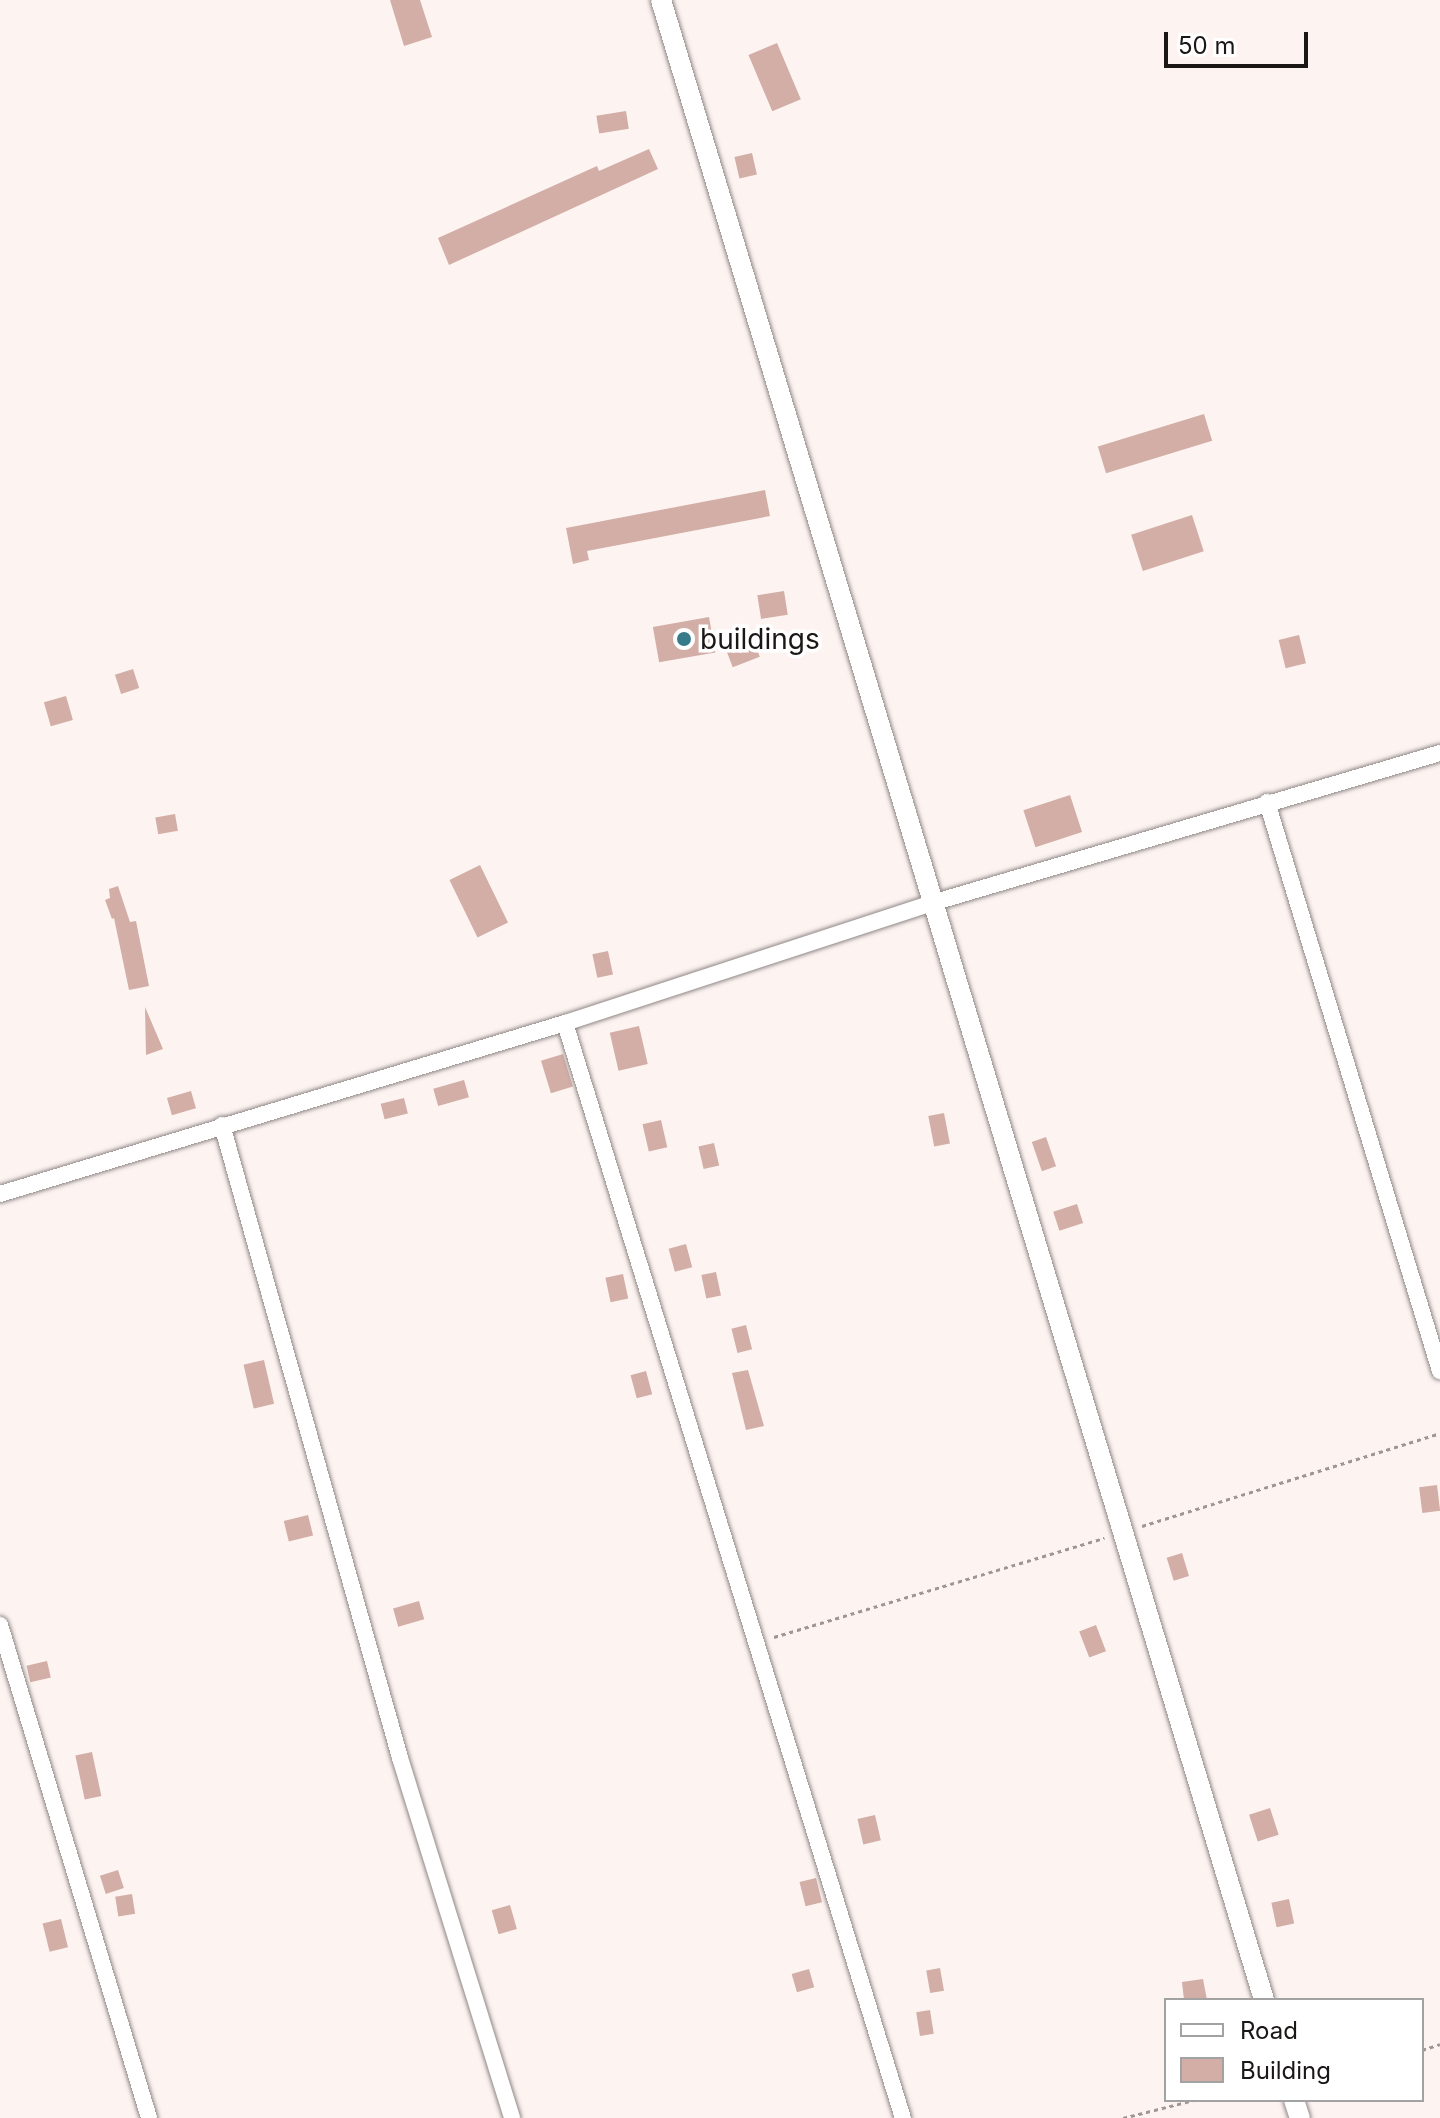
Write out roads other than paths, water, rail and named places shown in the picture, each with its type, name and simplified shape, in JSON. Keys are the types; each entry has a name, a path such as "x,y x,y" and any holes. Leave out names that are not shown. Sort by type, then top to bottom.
{"street":[{"path":"661,0 1263,1998"},
{"path":"0,1194 565,1023 932,903 1440,753"},
{"path":"1267,802 1440,1371"},
{"path":"565,1023 903,2118"},
{"path":"222,1125 400,1758 512,2118"},
{"path":"0,1625 149,2118"}],"place":[{"name":"buildings","path":"684,639"}]}
